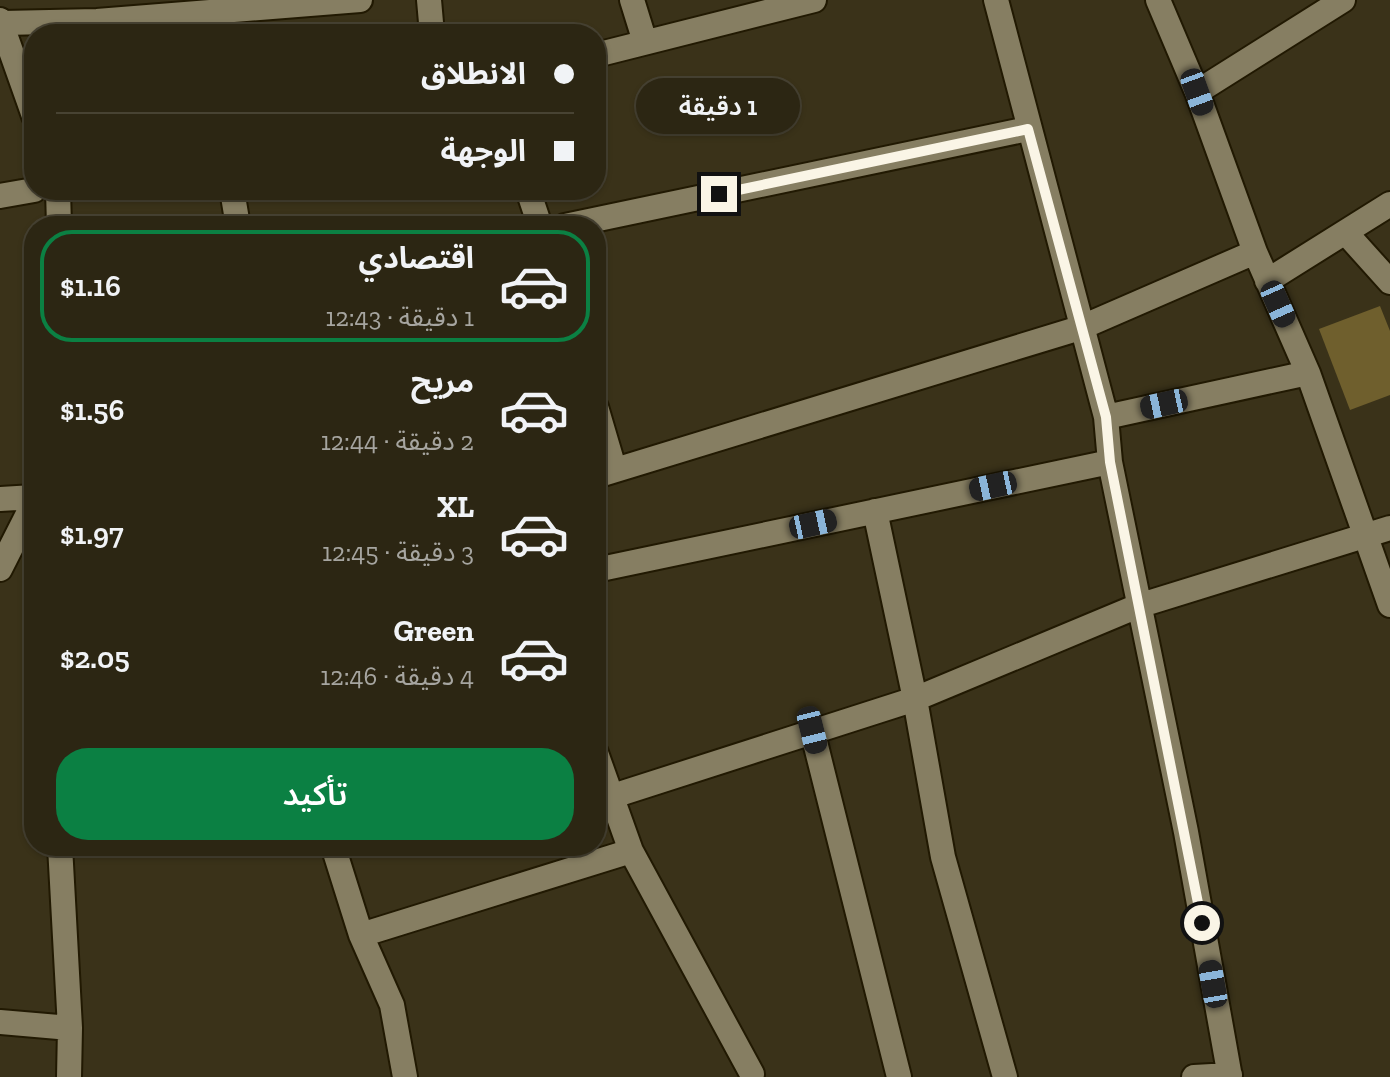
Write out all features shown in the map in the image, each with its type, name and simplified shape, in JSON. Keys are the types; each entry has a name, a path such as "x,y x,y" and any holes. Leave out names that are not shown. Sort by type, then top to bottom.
{"street":[{"path":"24,88 1,22 97,21 184,7 360,0"},
{"path":"429,0 431,24"},
{"path":"632,0 645,42"},
{"path":"606,52 814,0"},
{"path":"996,0 1080,328 1106,417 1110,462 1186,832 1230,1076 1194,1077"},
{"path":"1158,0 1197,92 1255,252 1308,373 1390,605"},
{"path":"1197,92 1343,0"},
{"path":"606,217 1028,129"},
{"path":"0,196 24,192"},
{"path":"1267,281 1390,204"},
{"path":"1346,233 1390,282"},
{"path":"606,472 1080,328 1255,252"},
{"path":"1106,417 1308,373"},
{"path":"606,568 1110,462"},
{"path":"0,499 24,499"},
{"path":"875,511 915,699 943,857 1005,1077"},
{"path":"0,569 24,520"},
{"path":"613,796 915,699 1138,606 1390,528"},
{"path":"812,730 899,1077"},
{"path":"606,778 631,851 750,1076"},
{"path":"361,935 631,851"},
{"path":"61,856 70,1028 69,1077"},
{"path":"336,856 361,935 392,1005 405,1077"},
{"path":"0,1022 70,1028"}],"building":[{"path":"1380,306 1390,331 1390,395 1350,410 1319,329"}],"route":[{"path":"719,194 1028,129 1106,417 1110,462 1202,923"}]}
